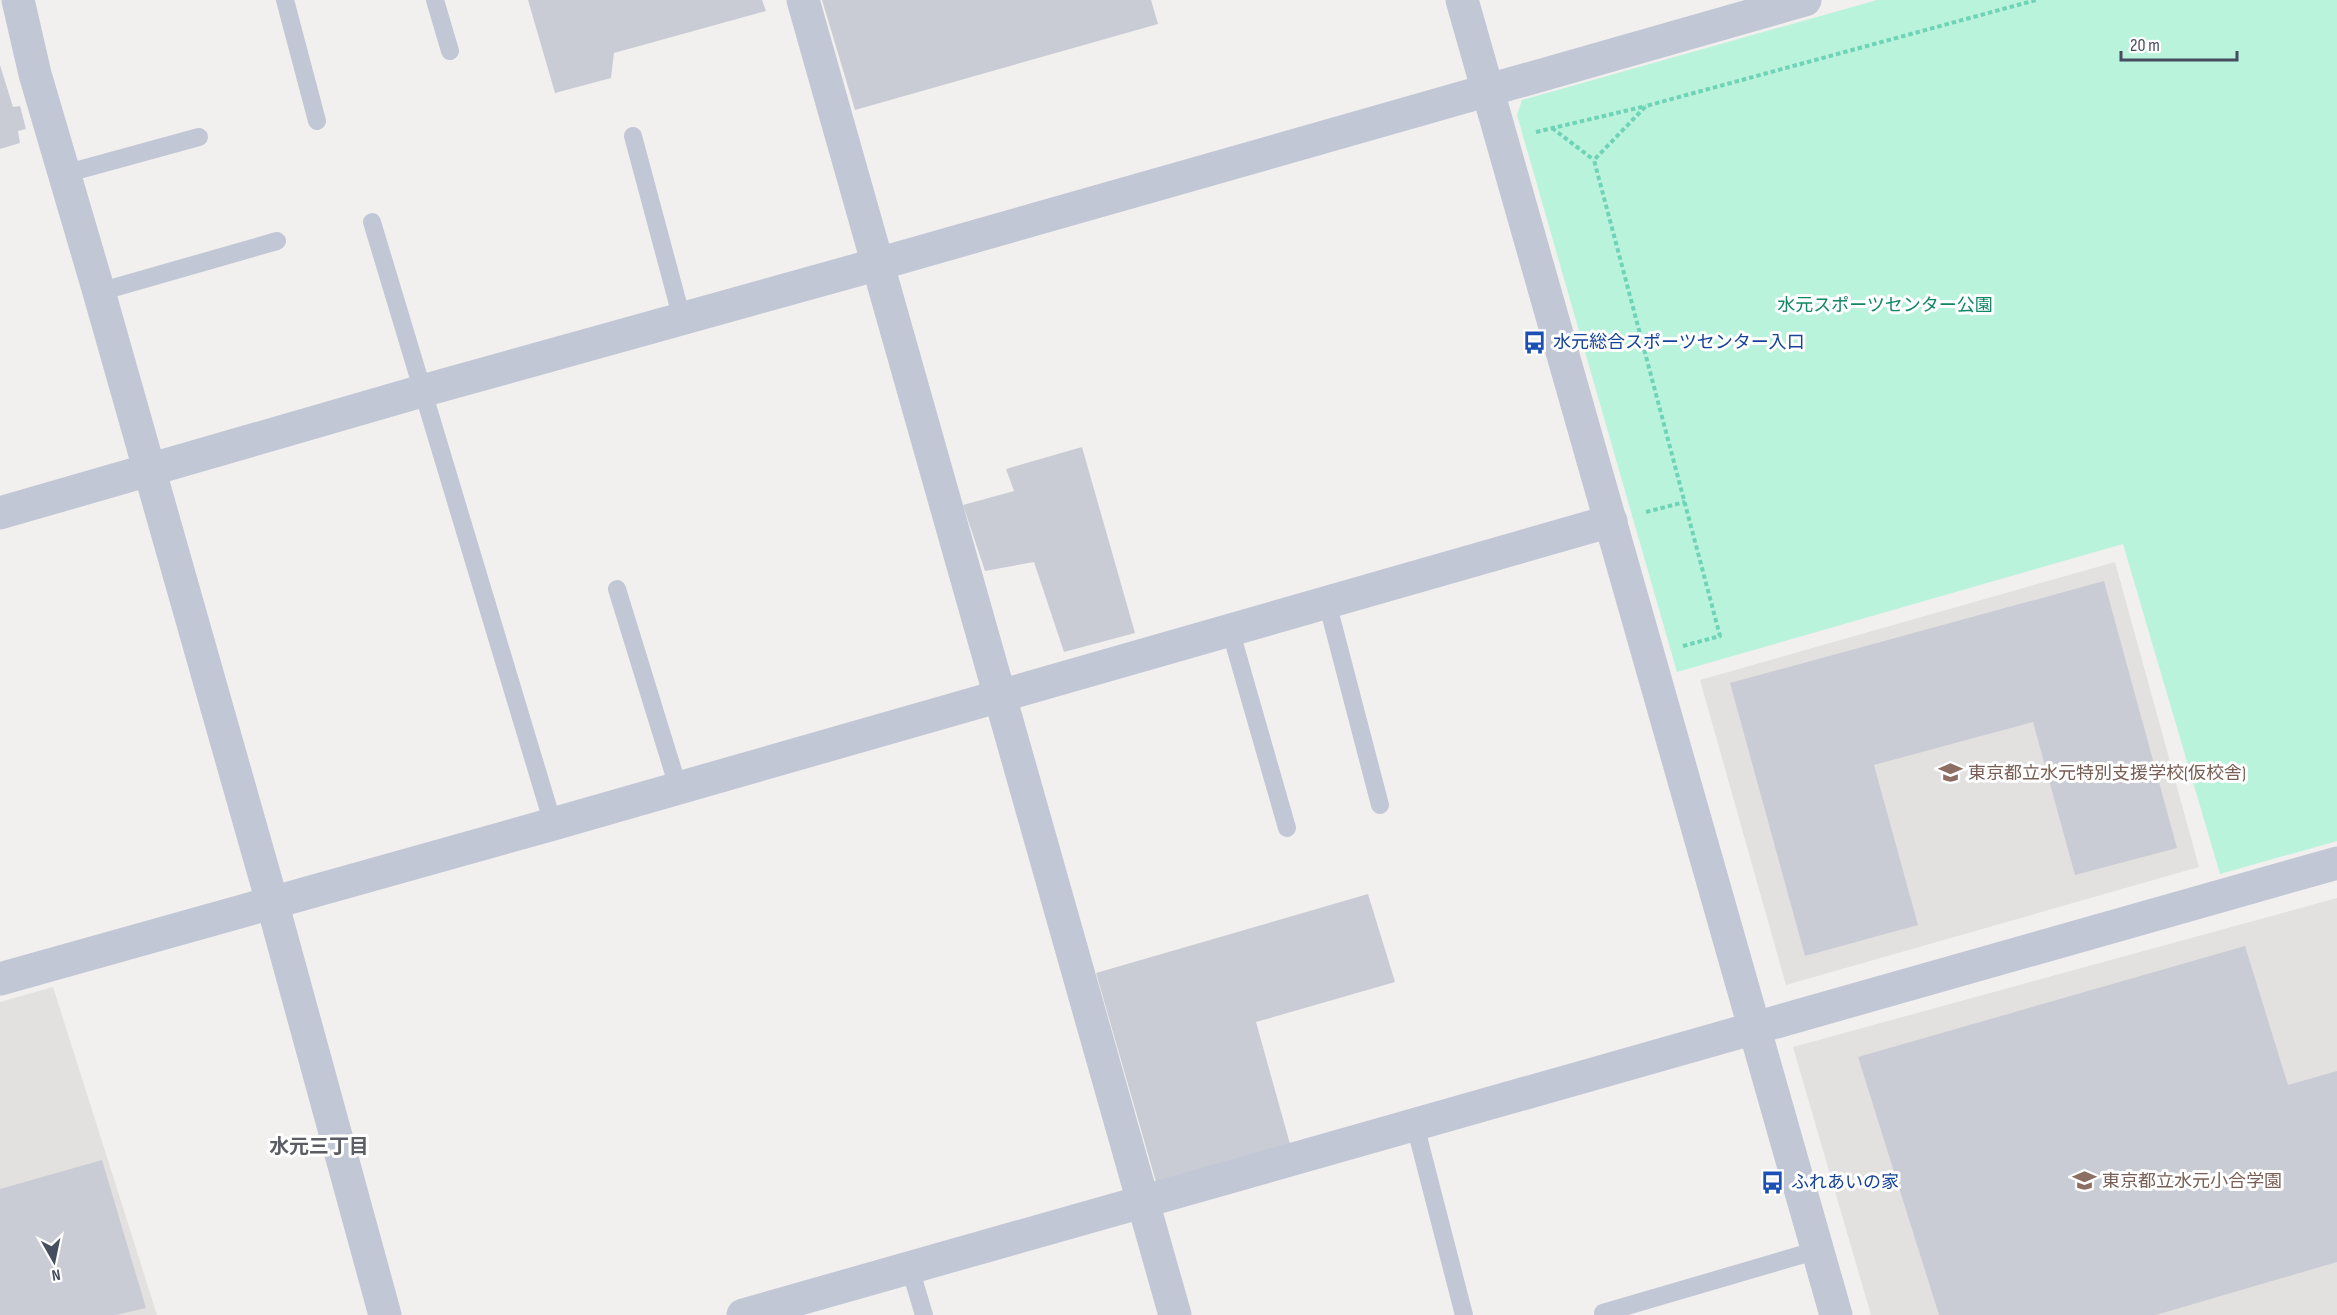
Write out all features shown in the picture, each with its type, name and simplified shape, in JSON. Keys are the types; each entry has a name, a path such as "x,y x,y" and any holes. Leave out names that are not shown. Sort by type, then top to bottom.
{"street":[{"path":"18,0 35,74 272,902 385,1315"},
{"path":"803,0 1175,1315"},
{"path":"1462,0 1836,1315"},
{"path":"0,513 422,391 878,264 1804,0"},
{"path":"0,979 553,824 1611,521"},
{"path":"742,1315 2337,863"}],"lane":[{"path":"285,0 318,121"},
{"path":"435,0 450,51"},
{"path":"633,136 682,319"},
{"path":"64,174 198,137"},
{"path":"372,222 553,824"},
{"path":"99,292 277,241"},
{"path":"617,589 678,787"},
{"path":"1327,602 1380,805"},
{"path":"1230,629 1287,828"},
{"path":"1415,1125 1464,1315"},
{"path":"1603,1313 1818,1250"},
{"path":"909,1268 924,1315"}],"path":[{"path":"1503,141 1552,127 1646,106 2036,0"},
{"path":"1594,160 1646,106"},
{"path":"1552,127 1594,160 1720,636 1649,656"}],"shaded area":[{"name":"東京都立水元特別支援学校(仮校舎)","path":"2115,562 2199,867 1786,985 1700,680"},
{"name":"東京都立水元小合学園","path":"2337,898 2337,1315 1871,1315 1793,1047"},
{"path":"53,987 157,1315 0,1315 0,1002"}],"green space":[{"name":"水元スポーツセンター公園","path":"1877,0 2337,0 2337,841 2220,874 2123,544 1677,672 1517,115 1522,100"}],"building":[{"path":"528,0 762,0 766,11 614,53 611,78 555,93"},
{"path":"822,0 1151,0 1158,24 855,110"},
{"path":"0,65 13,107 20,106 26,129 18,131 20,143 0,149"},
{"path":"1082,447 1135,633 1064,652 1034,562 985,571 963,505 1014,491 1006,469"},
{"path":"2104,581 2177,848 2075,875 2033,722 1874,765 1918,925 1805,956 1730,683"},
{"path":"1368,894 1395,982 1256,1022 1290,1144 1156,1182 1096,973"},
{"name":"東京都立水元小合学園","path":"2245,946 2288,1085 2337,1071 2337,1262 2156,1315 1939,1315 1858,1057"},
{"path":"102,1160 146,1308 116,1315 0,1315 0,1189"}],"place":[{"name":"水元総合スポーツセンター入口","path":"1535,342"},
{"name":"東京都立水元特別支援学校(仮校舎)","path":"1950,773"},
{"name":"東京都立水元小合学園","path":"2084,1181"},
{"name":"ふれあいの家","path":"1773,1182"}],"district":[{"name":"水元三丁目","path":"319,1147"}]}
